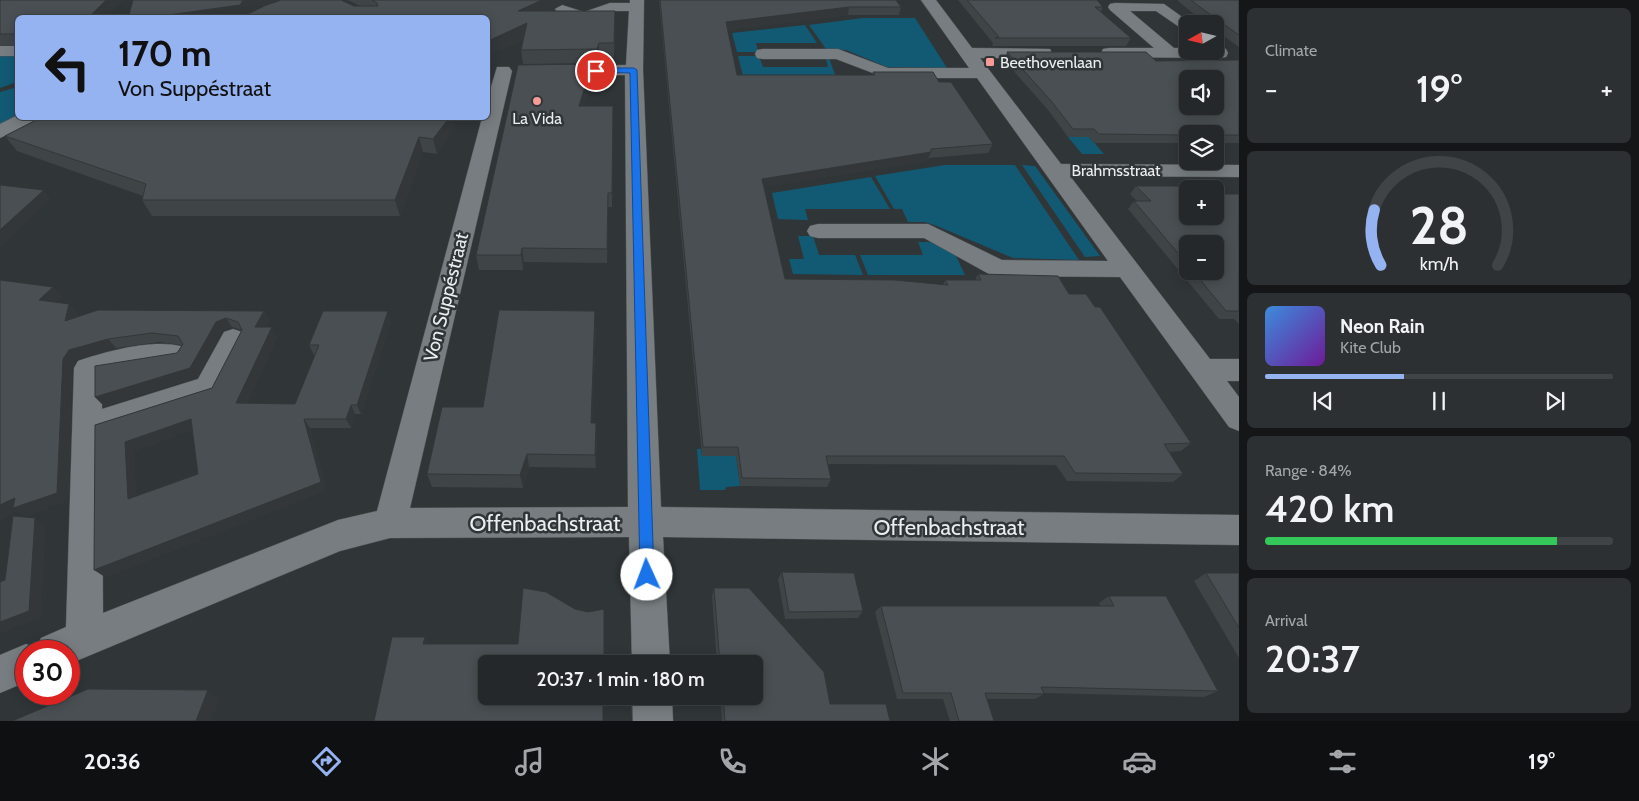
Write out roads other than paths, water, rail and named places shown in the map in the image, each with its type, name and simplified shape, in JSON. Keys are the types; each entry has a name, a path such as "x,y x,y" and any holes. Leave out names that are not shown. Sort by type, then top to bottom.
{"street":[{"path":"928,0 1239,419"},
{"path":"562,10 583,17 593,16 605,4 637,4 634,70 645,522 651,655"},
{"path":"1170,53 1115,7 1159,7 1179,21"},
{"path":"0,51 15,51"},
{"path":"968,53 1058,53"},
{"path":"1095,53 1179,53"},
{"path":"763,54 838,54 886,73 982,73"},
{"name":"Von Suppéstraat","path":"390,523 504,69"},
{"path":"540,71 634,70"},
{"path":"0,132 22,120"},
{"name":"Brahmsstraat","path":"1054,170 1239,171"},
{"path":"818,231 928,231 998,268 1128,269"},
{"path":"88,426 208,387 233,339"},
{"path":"69,640 88,426 88,368 115,359 174,354"},
{"path":"1203,370 1239,370"},
{"name":"Offenbachstraat","path":"80,641 338,536 390,523 645,522 1239,530"},
{"path":"0,674 15,668"},
{"path":"652,705 653,721"}],"place":[{"name":"Beethovenlaan","path":"990,62"},
{"name":"La Vida","path":"537,101"}]}
